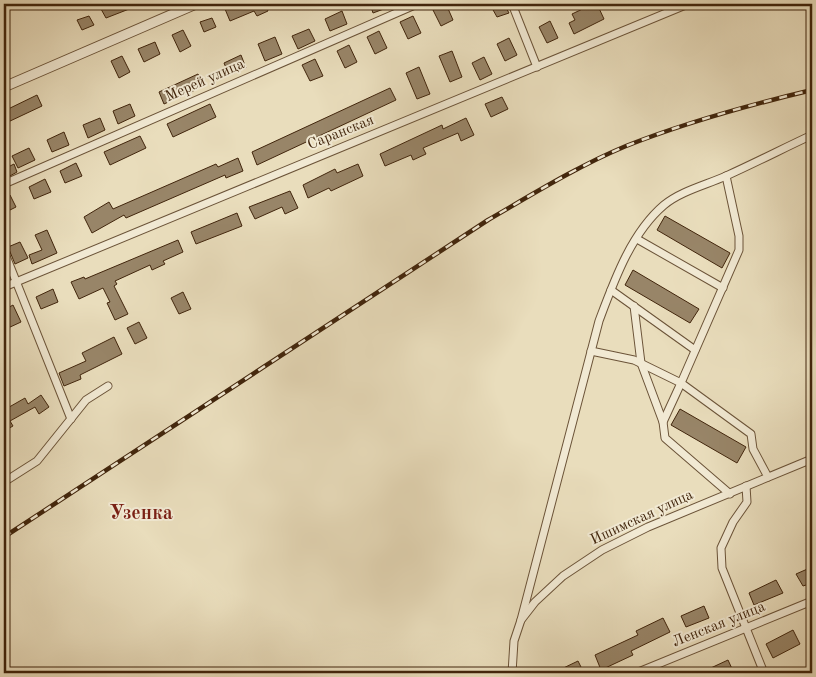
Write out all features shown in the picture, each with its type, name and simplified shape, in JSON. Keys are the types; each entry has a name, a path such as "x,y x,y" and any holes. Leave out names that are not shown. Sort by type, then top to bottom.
{"street":[{"path":"4,86 196,4"},
{"name":"Мерей улица","path":"4,184 417,4"},
{"path":"512,4 537,67"},
{"name":"Саранская","path":"4,287 688,4"},
{"path":"521,620 599,321 611,290 644,227 664,205 681,194 726,176 812,135"},
{"path":"663,422 734,266 739,244 726,176"},
{"path":"638,238 723,288"},
{"path":"4,251 71,419"},
{"path":"611,290 696,350"},
{"path":"634,306 641,363 663,422 665,438 730,494"},
{"path":"591,352 641,363 681,383 750,434 753,449 768,477"},
{"path":"4,482 37,461 86,400 108,386"},
{"name":"Ишимская улица","path":"512,673 514,641 521,620 535,602 563,576 602,550 648,527 812,459"},
{"path":"746,486 747,502 733,522 721,548 722,568 764,673"},
{"name":"Ленская улица","path":"636,673 812,601"}],"building":[{"path":"113,4 142,4 106,18 101,9"},
{"path":"237,4 271,4 266,6 268,11 257,16 254,11 230,21 225,9"},
{"path":"370,4 397,4 373,13"},
{"path":"446,4 453,20 441,26 433,10"},
{"path":"504,4 509,13 497,17 492,8"},
{"path":"597,4 604,19 574,34 569,23 575,20 572,14"},
{"path":"342,11 347,24 330,31 325,19"},
{"path":"89,16 94,25 82,30 77,20"},
{"path":"413,16 421,33 408,39 400,22"},
{"path":"212,18 216,27 204,32 200,22"},
{"path":"550,21 558,38 547,43 539,27"},
{"path":"309,29 315,41 298,49 292,36"},
{"path":"183,30 191,46 180,52 172,35"},
{"path":"379,31 387,48 375,54 367,37"},
{"path":"275,37 282,54 265,61 258,44"},
{"path":"509,38 517,55 505,61 497,44"},
{"path":"155,42 160,54 144,62 138,49"},
{"path":"349,45 357,62 345,68 337,51"},
{"path":"452,51 462,77 450,82 439,56"},
{"path":"241,55 246,68 229,75 224,63"},
{"path":"122,56 130,72 119,78 111,61"},
{"path":"484,57 492,74 480,80 472,63"},
{"path":"315,59 323,76 310,81 302,65"},
{"path":"419,67 430,94 417,99 406,73"},
{"path":"198,74 204,86 164,104 159,92"},
{"path":"390,88 396,100 257,165 252,152"},
{"path":"37,95 42,106 8,122 4,111"},
{"path":"502,97 508,109 491,117 485,104"},
{"path":"130,104 135,116 118,124 113,111"},
{"path":"210,104 216,117 173,137 167,124"},
{"path":"100,118 105,130 88,138 83,125"},
{"path":"466,118 474,135 461,141 458,133 423,148 426,154 413,160 411,155 385,166 380,154 442,125 443,129"},
{"path":"64,132 69,145 52,152 47,140"},
{"path":"140,136 146,148 110,165 104,152"},
{"path":"29,148 35,160 18,168 12,156"},
{"path":"238,158 243,171 226,178 225,175 126,218 124,215 92,233 84,217 109,202 113,209 216,164 218,167"},
{"path":"76,163 82,176 65,183 60,171"},
{"path":"14,164 17,172 10,176 6,168"},
{"path":"358,164 363,176 331,191 329,188 308,198 303,185 335,169 337,173"},
{"path":"45,179 51,192 34,199 29,187"},
{"path":"290,191 298,208 285,214 282,207 255,219 249,207"},
{"path":"10,195 16,207 4,213 4,198"},
{"path":"237,213 242,226 196,244 191,232"},
{"path":"665,216 730,253 722,268 657,230"},
{"path":"47,230 57,253 32,264 29,255 42,250 35,235"},
{"path":"178,240 183,252 163,261 165,264 152,270 150,265 115,281 117,284 114,286 128,314 115,320 107,303 110,302 103,288 79,299 71,282 84,277 85,279"},
{"path":"20,242 28,258 15,264 8,247"},
{"path":"633,270 699,309 690,323 625,285"},
{"path":"53,289 58,302 41,309 36,297"},
{"path":"183,292 191,309 179,314 171,298"},
{"path":"13,305 21,322 8,328 4,318 4,310"},
{"path":"139,322 147,338 135,344 127,328"},
{"path":"114,337 122,354 80,375 81,379 64,386 59,373 86,361 82,353"},
{"path":"41,395 49,407 39,414 35,407 10,421 13,426 4,431 4,410 25,398 28,404"},
{"path":"680,409 746,447 737,463 671,425"},
{"path":"812,567 812,583 803,586 796,574"},
{"path":"776,580 783,593 754,605 749,593"},
{"path":"704,606 709,618 686,627 681,616"},
{"path":"663,618 670,632 631,651 633,655 601,670 595,655 638,635 636,631"},
{"path":"793,630 800,644 773,658 766,644"},
{"path":"728,660 734,673 700,673"},
{"path":"578,661 584,673 553,673"}],"railway":[{"path":"4,537 488,220 556,181 591,162 649,137 718,115 812,90"}],"district":[{"name":"Узенка","path":"141,514"}]}
